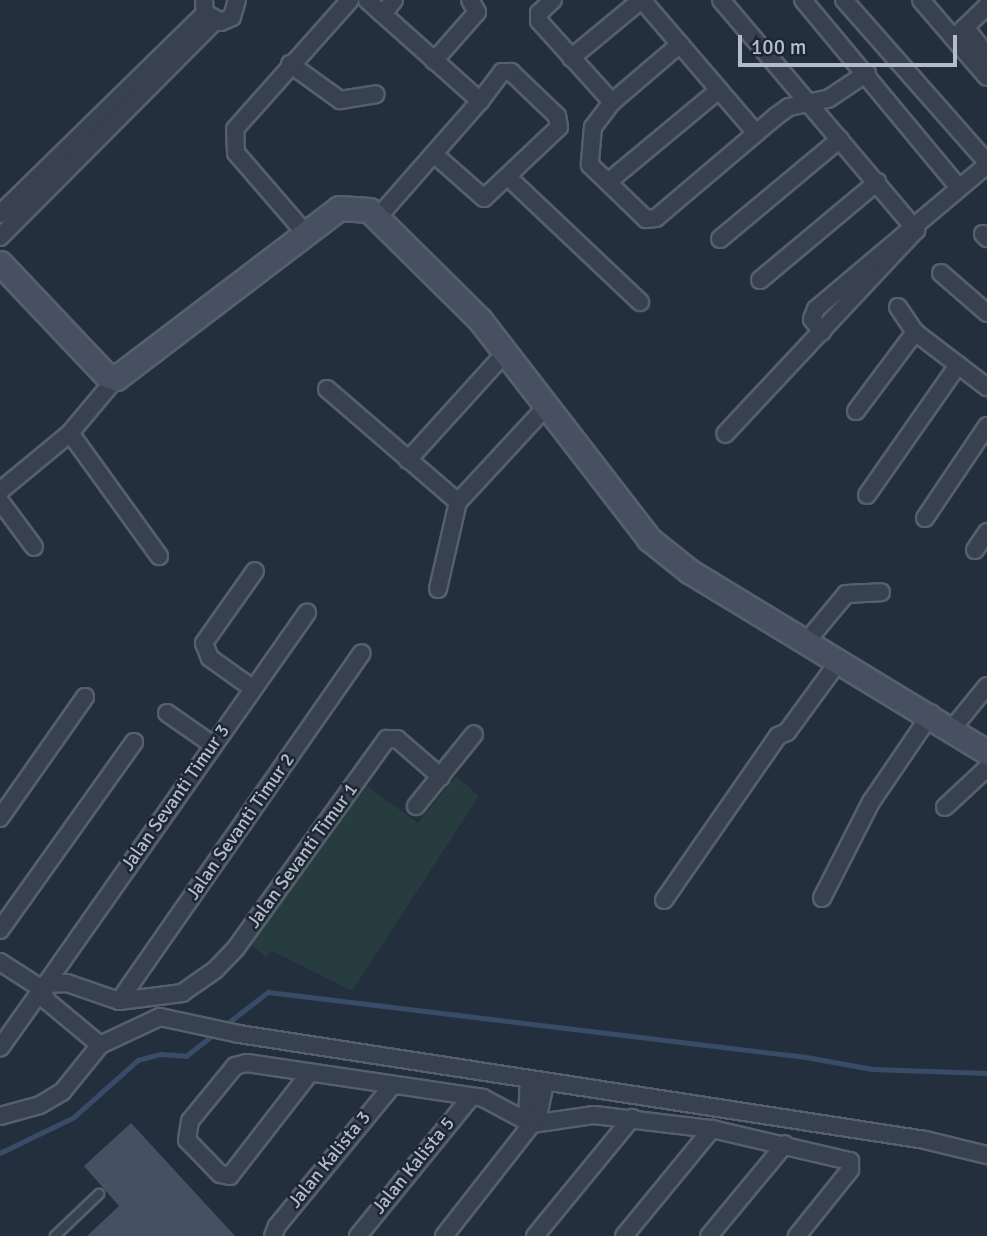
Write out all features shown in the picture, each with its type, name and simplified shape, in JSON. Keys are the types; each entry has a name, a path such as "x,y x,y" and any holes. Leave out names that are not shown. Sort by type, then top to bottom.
{"street":[{"path":"208,11 233,17 237,0"},
{"path":"306,234 233,145 240,119 350,0"},
{"path":"367,0 480,101"},
{"path":"383,14 394,0"},
{"path":"435,61 477,12 470,0"},
{"path":"553,0 538,19 612,102"},
{"path":"572,58 642,0 756,133"},
{"path":"721,0 915,226"},
{"path":"803,0 867,73 958,187"},
{"path":"725,434 822,332 814,322 813,312 987,164 844,0"},
{"path":"922,0 987,55"},
{"path":"959,32 987,6"},
{"path":"0,214 208,11"},
{"path":"0,237 208,11"},
{"path":"959,32 987,77"},
{"path":"680,44 612,102 594,121 588,159 644,218 653,219 789,107 828,99 867,73"},
{"path":"290,64 340,100 376,94"},
{"path":"377,217 508,71 559,120 557,130 510,179 481,198 435,155"},
{"path":"608,182 719,90"},
{"path":"720,239 839,139"},
{"path":"510,179 640,302"},
{"path":"760,280 877,182"},
{"path":"0,491 70,433 116,378 306,234 345,207 361,207 377,217 447,284 547,406 649,539 689,571 931,714 987,752"},
{"path":"0,263 105,374 116,378"},
{"path":"941,273 987,313"},
{"path":"898,307 915,332 987,387"},
{"path":"856,411 915,332"},
{"path":"408,460 505,353"},
{"path":"867,495 958,365"},
{"path":"327,389 458,502"},
{"path":"438,589 458,502 547,406"},
{"path":"925,518 987,426"},
{"path":"70,433 159,556"},
{"path":"0,500 34,547"},
{"path":"975,550 987,532"},
{"path":"252,688 210,659 203,649 208,635 256,571"},
{"path":"807,641 846,594 881,592"},
{"name":"Jalan Sevanti Timur 3","path":"0,1048 307,613"},
{"name":"Jalan Sevanti Timur 2","path":"119,1002 362,653"},
{"path":"664,900 778,736 787,732 839,661"},
{"path":"952,729 987,686"},
{"path":"0,818 85,697"},
{"path":"167,713 214,745"},
{"path":"822,898 872,802 931,714"},
{"path":"416,806 474,734"},
{"name":"Jalan Sevanti Timur 1","path":"119,1002 173,996 215,970 387,739 397,739 441,777"},
{"path":"0,930 134,743"},
{"path":"945,807 987,768"},
{"path":"0,962 44,986 67,983 119,1002"},
{"path":"44,986 47,1001 100,1045"},
{"path":"0,1116 40,1105 62,1092 100,1045 160,1017 239,1034 925,1140 987,1155"},
{"path":"309,1073 233,1174 220,1174 187,1140 186,1131 239,1064 309,1073 391,1087 471,1097 492,1102 532,1124 594,1115 712,1129 850,1161 850,1170 797,1236"},
{"path":"532,1124 527,1115 537,1080"},
{"name":"Jalan Kalista 3","path":"273,1236 391,1087"},
{"name":"Jalan Kalista 5","path":"358,1236 471,1097"},
{"path":"535,1236 632,1118"},
{"path":"444,1236 532,1124"},
{"path":"624,1236 712,1129"},
{"path":"709,1236 785,1144"}],"lane":[{"path":"55,1236 99,1194"}],"green space":[{"path":"456,776 479,796 352,991 272,951 266,957 249,943 367,786 418,823"}],"building":[{"path":"131,1123 235,1236 87,1236 119,1206 84,1166"}],"waterway":[{"path":"224,1026 268,992 806,1057 872,1069 987,1073"},
{"path":"0,1153 74,1117 138,1060 160,1054 186,1056 214,1034"}]}
